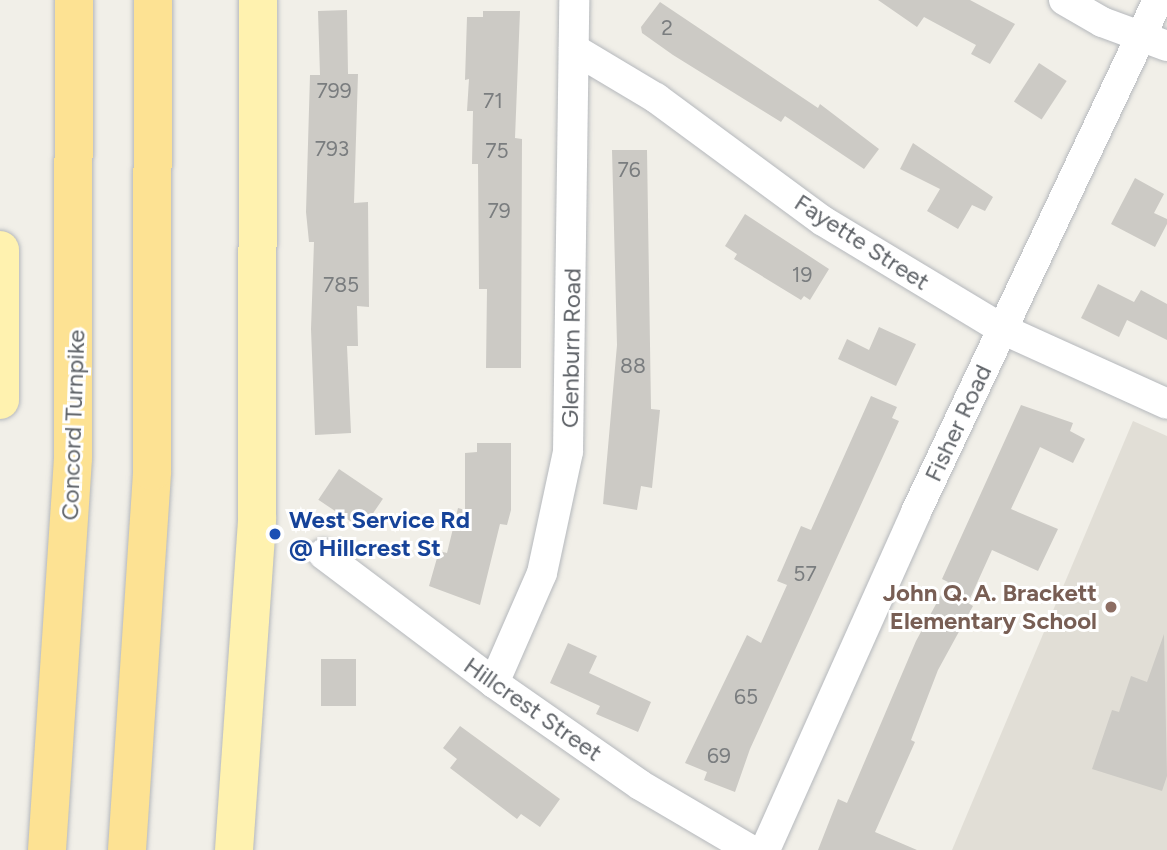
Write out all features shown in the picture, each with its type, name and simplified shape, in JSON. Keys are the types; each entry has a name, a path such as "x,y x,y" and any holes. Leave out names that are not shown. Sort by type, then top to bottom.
{"highway":[{"name":"Concord Turnpike","path":"47,850 74,458 74,0"},
{"path":"127,850 152,471 153,0"}],"main road":[{"path":"234,850 257,519 258,0"},
{"path":"0,250 0,400"}],"street":[{"name":"Glenburn Road","path":"494,683 542,573 568,452 574,0"},
{"path":"1064,0 1102,22 1155,42"},
{"name":"Fisher Road","path":"765,850 1002,329 1155,42 1158,0"},
{"name":"Fayette Street","path":"574,49 656,98 823,220 1002,329 1167,404"},
{"name":"Hillcrest Street","path":"323,554 494,683 651,792 751,850"}],"shaded area":[{"name":"John Q. A. Brackett Elementary School","path":"1133,421 1167,436 1167,850 952,850"}],"building":[{"path":"878,0 970,0 1015,24 990,64 971,54 976,45 924,17 917,27"},
{"path":"660,2 818,108 820,104 879,149 864,169 785,116 781,122 673,55 642,33 641,27"},
{"path":"347,10 348,74 358,74 354,203 368,202 369,307 357,306 358,346 347,346 351,433 315,435 311,329 314,242 309,242 306,212 310,75 320,75 318,11"},
{"path":"483,11 520,11 515,138 522,139 521,368 486,368 487,289 479,289 478,164 472,164 473,111 467,111 469,79 465,80 467,17 483,17"},
{"path":"1039,63 1067,81 1042,120 1014,102"},
{"path":"913,143 993,197 985,211 972,205 958,229 927,211 940,189 900,169"},
{"path":"612,150 647,150 651,409 660,410 652,488 641,486 637,510 603,504 617,345"},
{"path":"1135,178 1164,194 1154,213 1167,219 1167,224 1155,247 1111,224"},
{"path":"745,214 829,269 810,300 804,296 801,300 734,259 737,254 725,246"},
{"path":"1098,284 1134,302 1141,290 1167,304 1167,340 1127,320 1119,337 1081,318"},
{"path":"879,327 916,344 896,386 838,359 847,339 869,350"},
{"path":"871,396 897,407 892,418 899,421 750,749 735,792 704,780 707,772 685,763 747,635 761,643 787,585 777,581 801,526 811,530"},
{"path":"1021,405 1073,423 1070,431 1085,439 1073,463 1040,447 1011,509 1058,529 1038,571 992,550 968,603 973,606 938,670 911,740 915,742 875,832 917,850 818,850 838,799 847,803 916,641 948,582 942,579"},
{"path":"477,443 511,443 511,510 507,525 500,524 480,605 429,586 439,551 447,553 458,508 465,510 465,453 477,452"},
{"path":"339,469 383,499 362,529 318,500"},
{"path":"1164,634 1167,776 1162,791 1092,769 1112,710 1119,712 1131,676 1147,682"},
{"path":"568,643 597,656 589,673 651,702 638,732 596,714 600,706 550,683"},
{"path":"321,659 356,659 356,706 321,706"},
{"path":"460,726 560,799 540,827 521,814 517,819 450,768 457,759 443,748"}],"place":[{"name":"West Service Rd @ Hillcrest St","path":"275,534"},
{"name":"John Q. A. Brackett Elementary School","path":"1111,607"}]}
